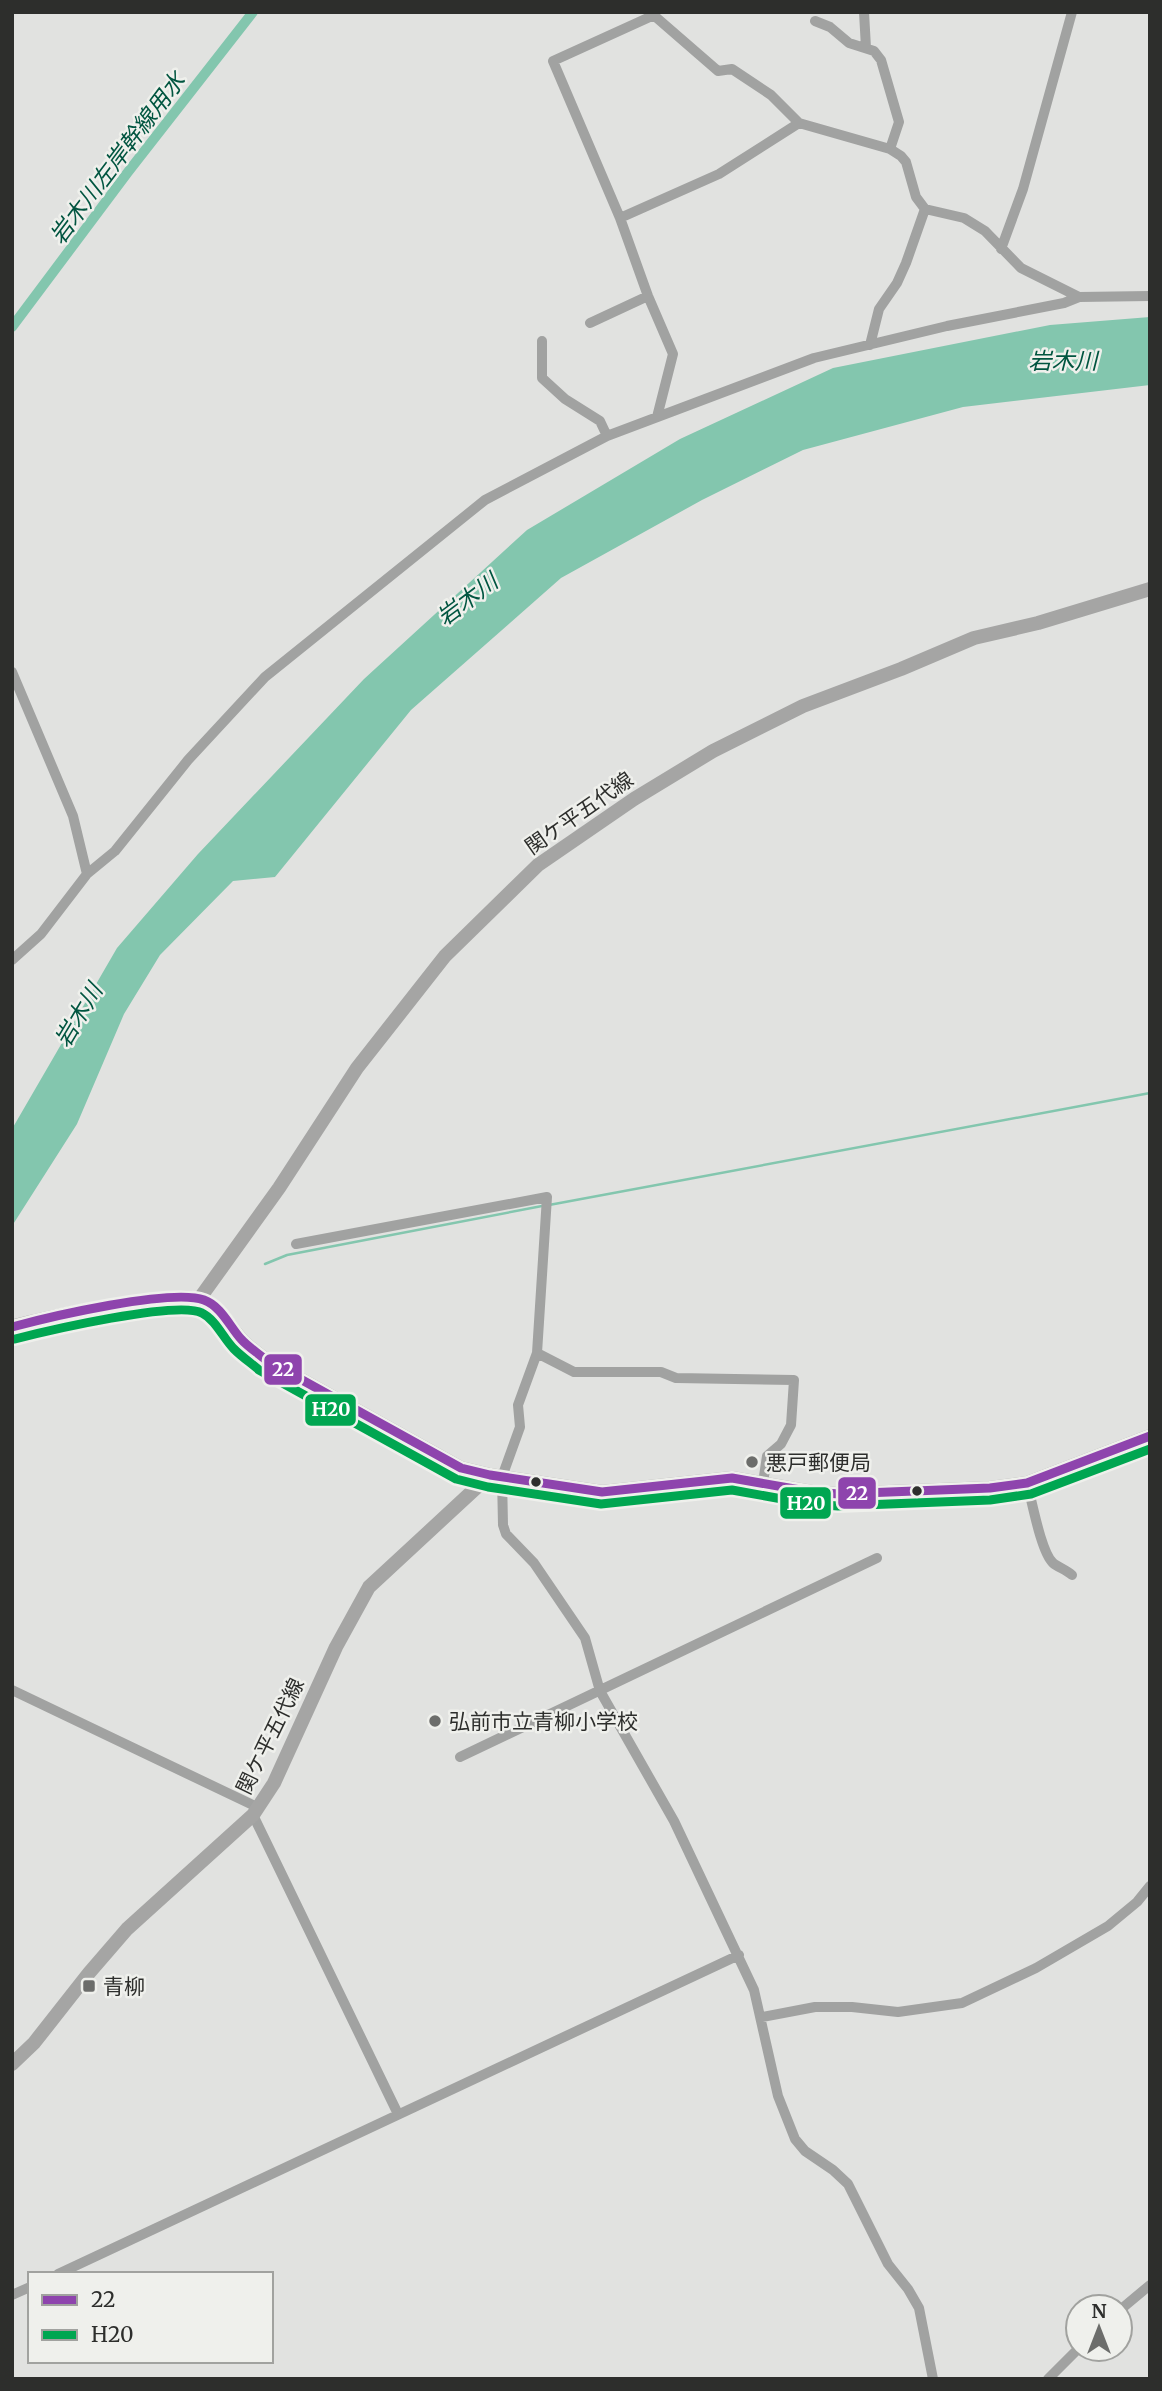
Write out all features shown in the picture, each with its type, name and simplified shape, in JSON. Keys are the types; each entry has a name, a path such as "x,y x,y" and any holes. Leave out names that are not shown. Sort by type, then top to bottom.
{"main road":[{"name":"関ケ平五代線","path":"201,1298 279,1188 365,1058 445,956 538,865 634,799 702,758 803,706 974,638 1150,589"},
{"path":"12,1327 43,1319 169,1298 201,1298 212,1304 241,1340 267,1360 452,1464 496,1476 602,1492 621,1492 719,1478 839,1494 956,1491 1027,1483 1150,1436"},
{"name":"関ケ平五代線","path":"12,2064 34,2043 127,1929 256,1812 274,1783 337,1647 369,1587 496,1476"}],"street":[{"path":"864,12 866,48"},
{"path":"1001,249 1023,189 1072,12"},
{"path":"657,417 673,354 648,296 620,218 553,61 651,13 719,71 732,69 771,95 799,123 890,149 906,162 916,197 925,209 964,218 985,231 1021,268 1079,297"},
{"path":"815,21 830,27 849,43 874,51 881,60 900,122 890,149"},
{"path":"620,218 719,174 799,123"},
{"path":"870,345 879,309 897,283 925,209"},
{"path":"590,323 648,296"},
{"path":"12,960 41,934 87,874 115,851 188,760 265,677 485,500 607,436 814,358 947,326 1064,303 1079,297 1150,296"},
{"path":"542,341 542,377 565,399 600,421 607,436"},
{"path":"12,672 73,816 87,874"},
{"path":"296,1244 547,1197 537,1353 518,1405 520,1427 496,1476 503,1525 506,1534 534,1563 586,1638 600,1691 674,1821 754,1990 778,2096 795,2139 805,2151 848,2184 888,2264 919,2308 933,2379"},
{"path":"537,1353 574,1372 661,1372 676,1377 794,1380 791,1425 786,1437 767,1456 763,1483"},
{"path":"1027,1483 1042,1545 1054,1563 1072,1575"},
{"path":"460,1757 877,1558"},
{"path":"12,1690 256,1812 398,2114"},
{"path":"762,2017 815,2007 852,2007 898,2012 962,2003 1037,1968 1108,1926 1137,1902 1150,1886"},
{"path":"62,2272 739,1955"},
{"path":"1134,2298 1150,2285"},
{"path":"12,2295 28,2288"},
{"path":"1048,2379 1064,2362"}],"water":[{"name":"岩木川","path":"1150,317 1150,385 963,407 803,450 702,500 561,578 411,710 275,877 233,881 160,955 124,1014 77,1124 12,1226 12,1129 117,948 198,854 364,679 527,530 680,439 833,368 1050,325"}],"waterway":[{"name":"岩木川左岸幹線用水","path":"12,327 253,12"},
{"path":"549,1205 1150,1093"},
{"path":"265,1264 287,1255 542,1206"}],"transit line":[{"name":"22","path":"12,1327 139,1301 188,1297 204,1300 215,1307 244,1342 266,1360 461,1468 602,1492 732,1478 839,1494 990,1488 1027,1483 1150,1436"},
{"name":"H20","path":"15,1339 140,1313 167,1310 202,1313 234,1349 259,1370 456,1479 488,1487 601,1504 732,1490 810,1504 838,1506 990,1500 1031,1494 1150,1449"}],"place":[{"name":"悪戸郵便局","path":"752,1462"},
{"name":"弘前市立青柳小学校","path":"435,1721"},
{"name":"青柳","path":"89,1986"}]}
